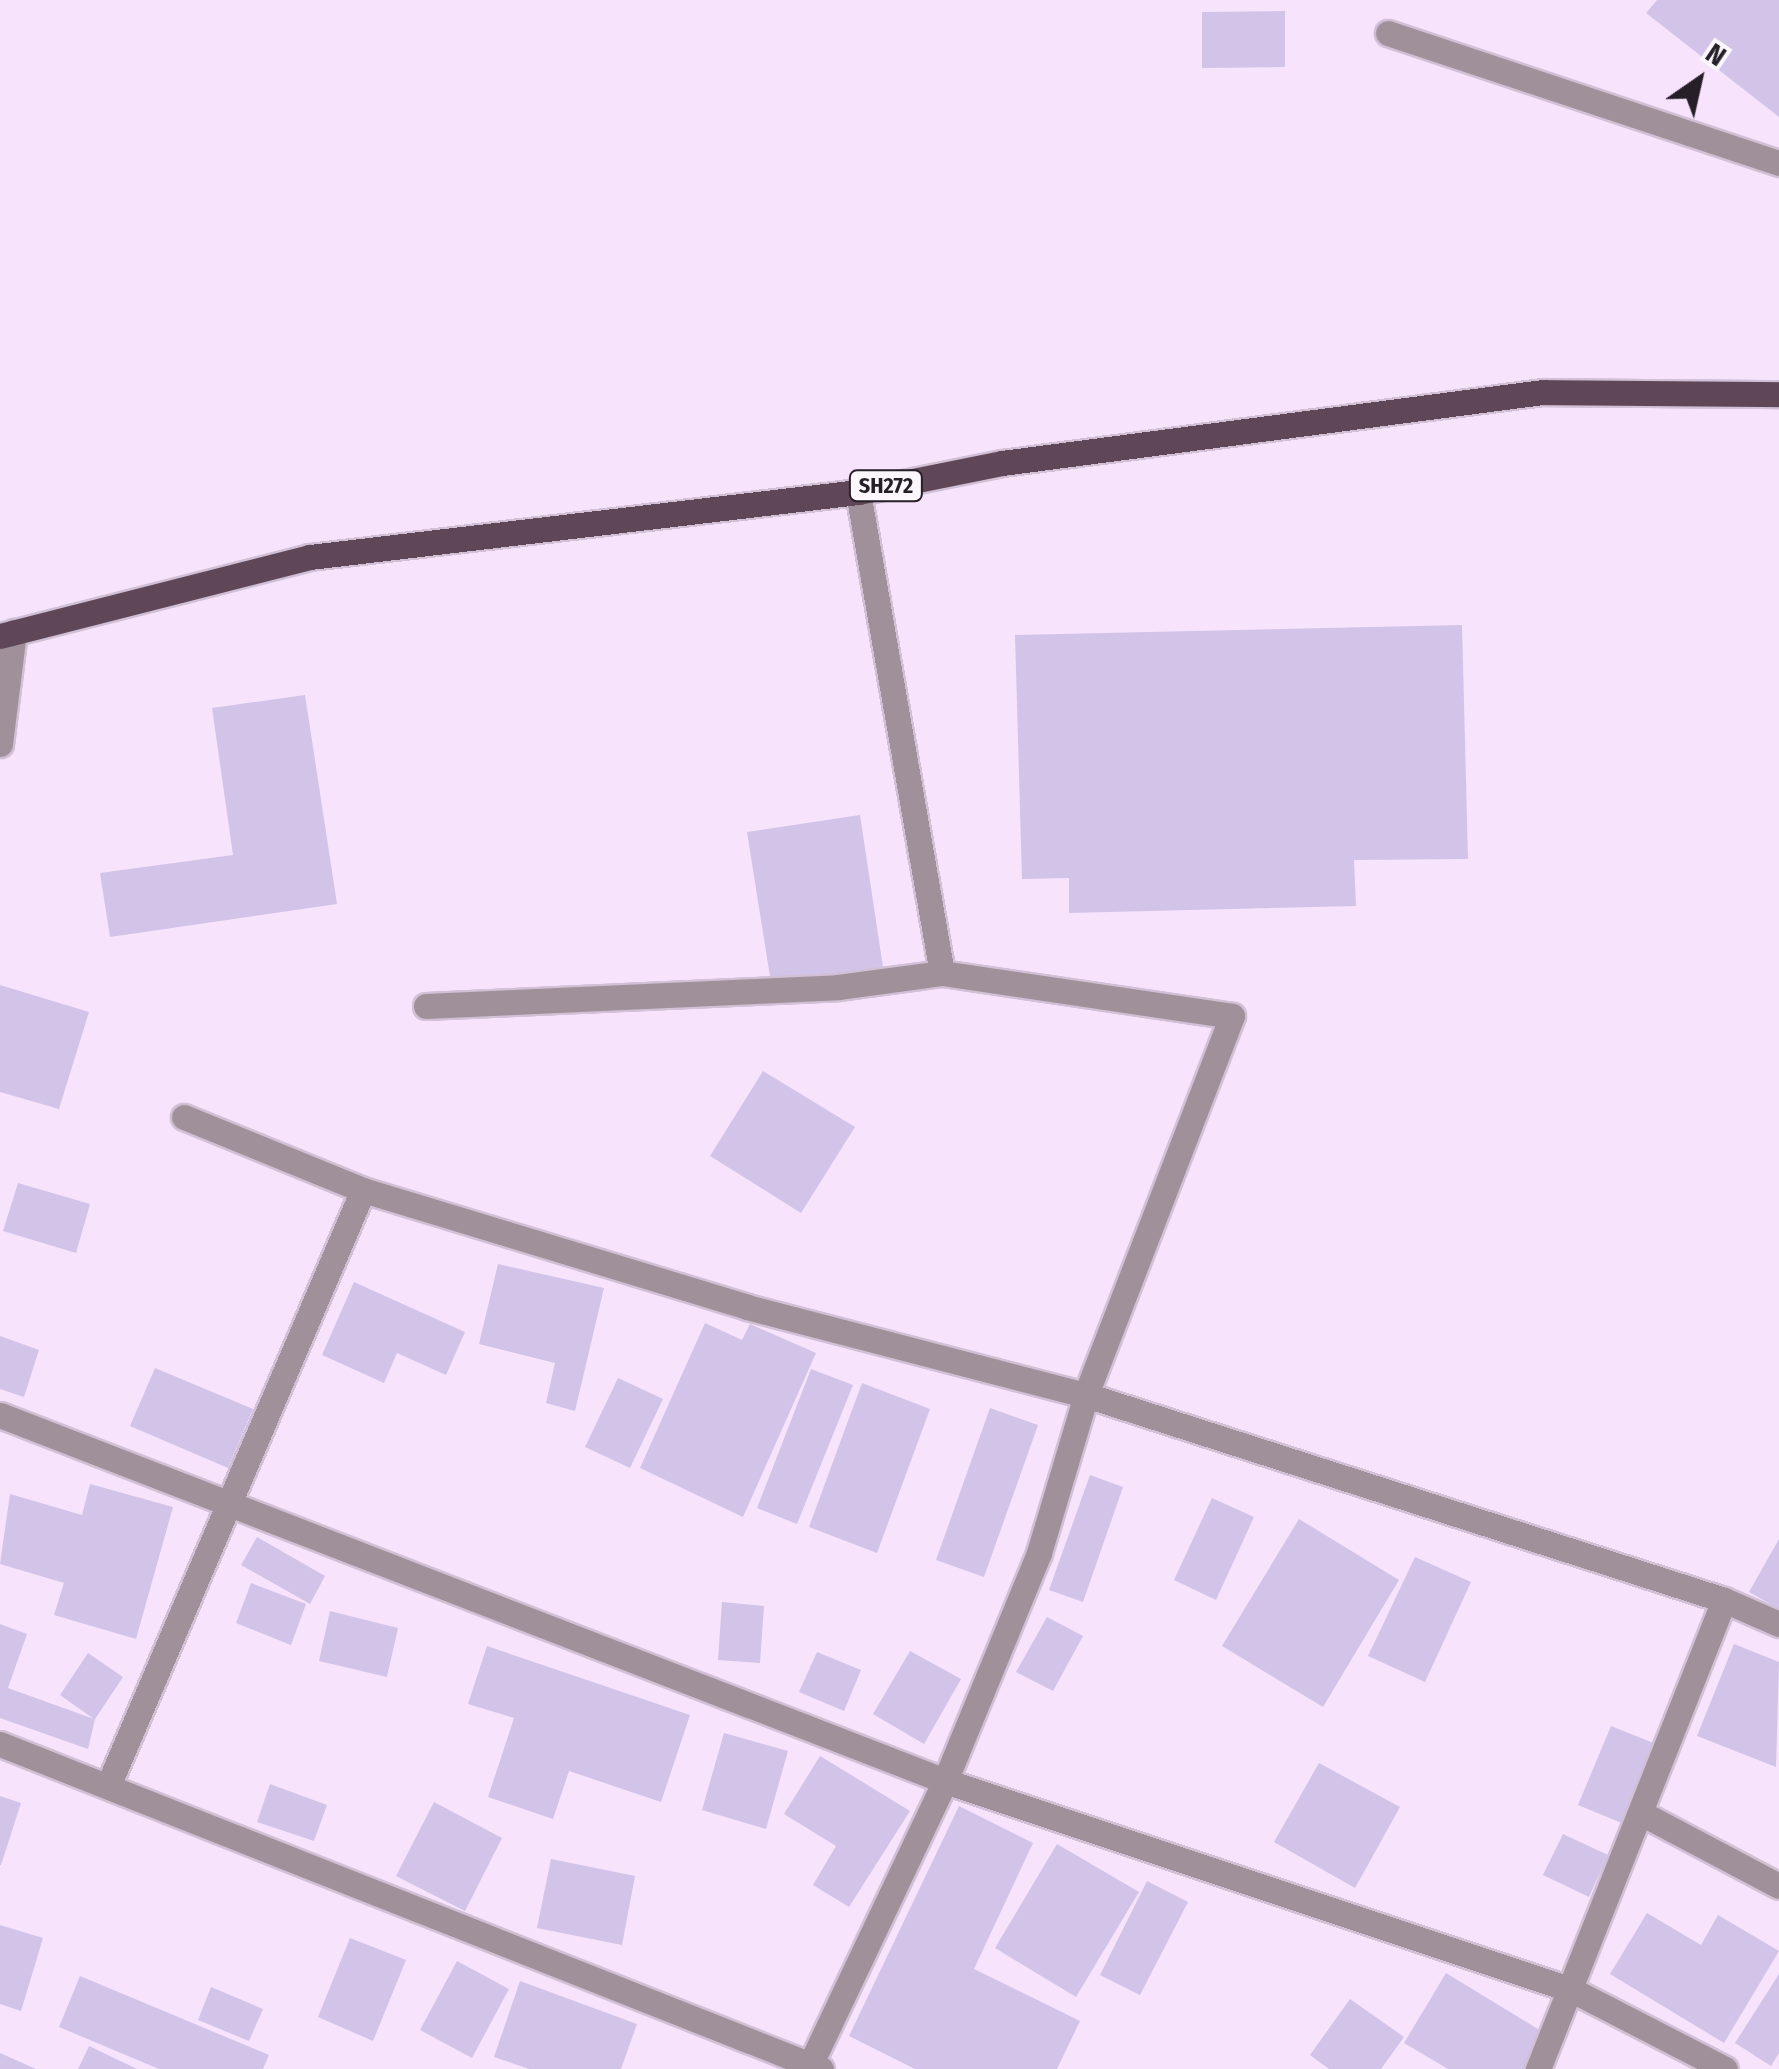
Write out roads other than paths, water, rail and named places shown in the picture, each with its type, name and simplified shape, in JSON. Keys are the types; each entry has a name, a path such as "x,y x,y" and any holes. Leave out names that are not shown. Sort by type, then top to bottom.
{"main road":[{"name":"SH272","path":"7,634 310,558 858,492 1002,462 1544,392 1779,394"}],"street":[{"path":"1388,34 1779,164"},
{"path":"858,492 942,973"},
{"path":"0,744 7,634"},
{"path":"0,1744 813,2068 946,1781 1040,1553 1086,1394 1232,1016 942,973 838,987 426,1006"},
{"path":"184,1117 363,1190 747,1307 1086,1394 1724,1600 1779,1624"},
{"path":"108,1786 234,1503 363,1190"},
{"path":"0,1414 946,1781 1572,1990 1725,2069"},
{"path":"1538,2069 1724,1600"},
{"path":"1642,1813 1779,1886"}]}
